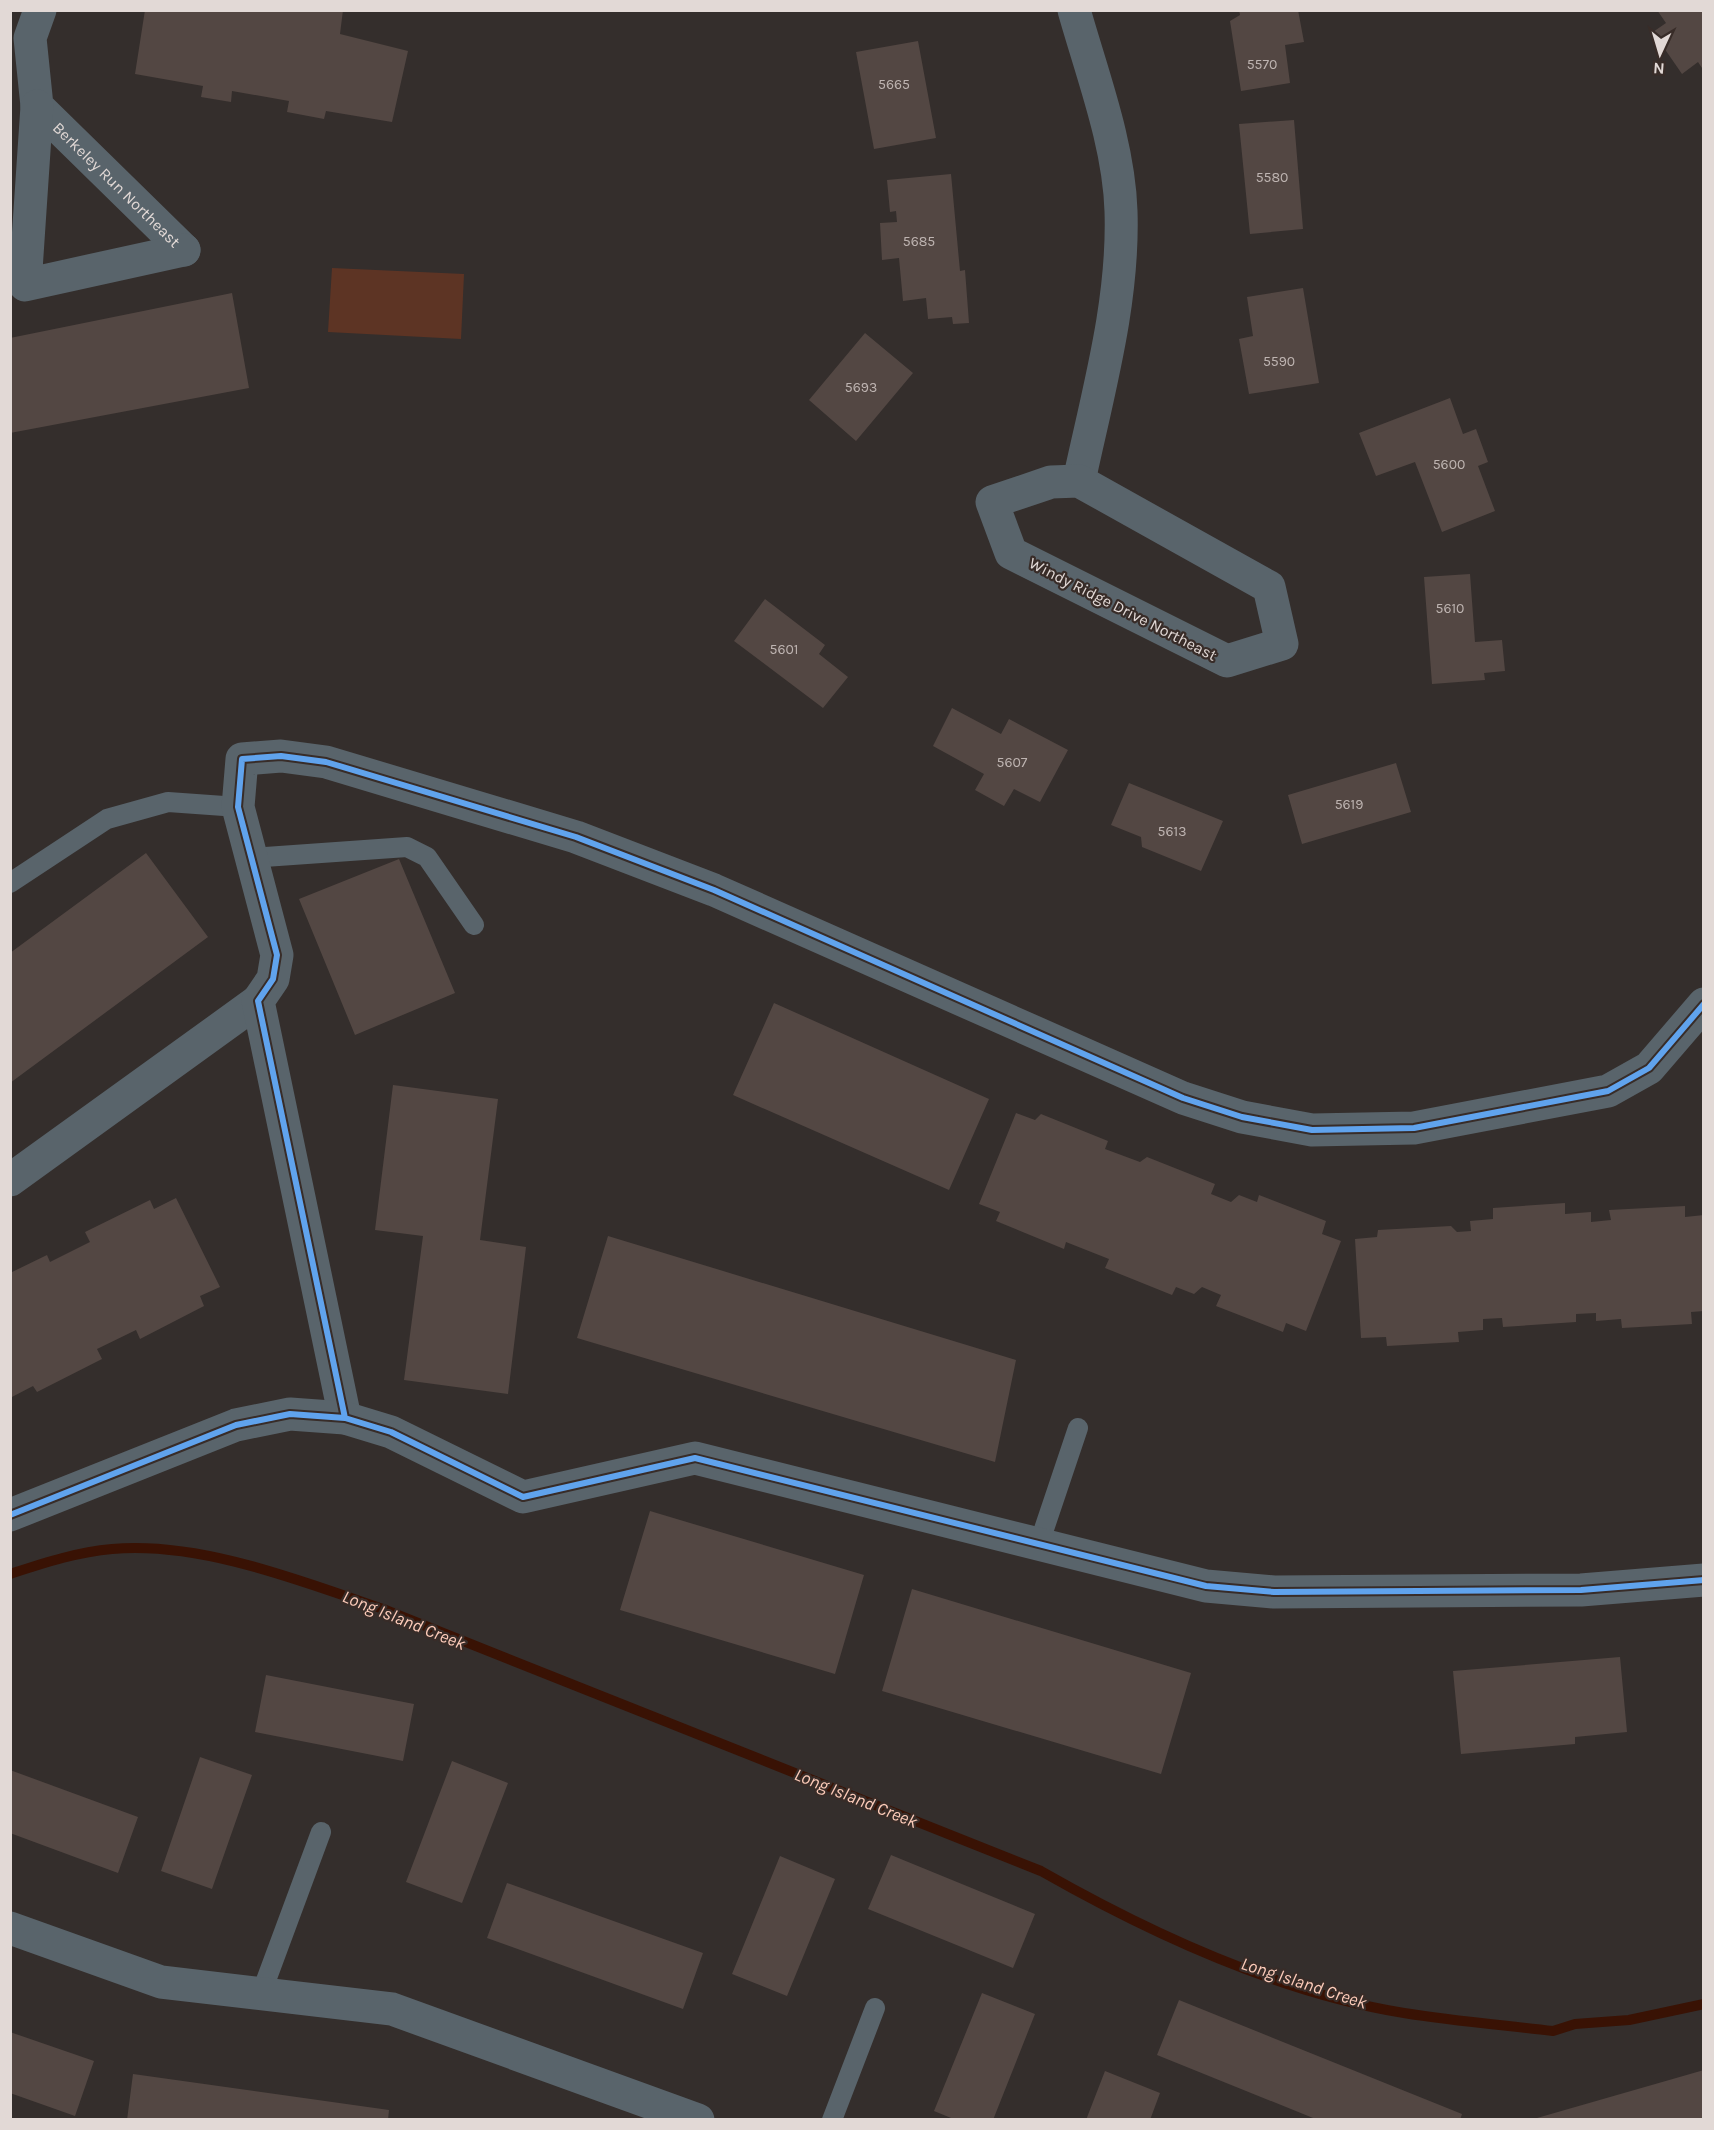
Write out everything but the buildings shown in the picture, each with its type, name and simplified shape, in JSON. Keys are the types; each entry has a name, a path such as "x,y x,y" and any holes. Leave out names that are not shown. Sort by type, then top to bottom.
{"street":[{"name":"Berkeley Run Northeast","path":"38,106 184,250 25,285 38,106 30,38 40,10"},
{"path":"1074,10 1109,131 1121,209 1118,296 1079,481"},
{"name":"Windy Ridge Drive Northeast","path":"1079,481 1269,587 1282,644 1227,661 1011,553 992,502 1052,482 1079,481"},
{"path":"10,1180 258,1001 273,980 277,955 238,807 242,759 281,756 326,762 565,833 714,890 1183,1098 1242,1117 1312,1130 1414,1128 1608,1091 1649,1068 1704,1004"},
{"path":"258,1001 345,1418"},
{"path":"10,1515 236,1425 290,1414 345,1418 391,1432 523,1497 695,1458 1206,1586 1274,1592 1581,1590 1704,1580"},
{"path":"10,1928 161,1982 392,2009 698,2120"}],"lane":[{"path":"10,883 107,819 168,802 238,807"},
{"path":"251,858 407,847 427,857 474,925"},
{"path":"1039,1544 1078,1428"},
{"path":"261,1994 321,1832"},
{"path":"832,2120 875,2008"}],"shaded area":[{"path":"332,268 464,274 461,339 328,332"}],"waterway":[{"name":"Long Island Creek","path":"10,1574 86,1553 112,1549 146,1548 215,1557 284,1576 383,1609 1041,1871 1125,1916 1216,1957 1310,1991 1357,2004 1422,2016 1553,2031 1575,2024 1629,2020 1704,2004"}],"cycle path":[{"path":"345,1418 258,1001 273,979 277,955 238,807 242,759 281,756 326,762 576,837 714,890 1183,1098 1242,1117 1312,1130 1414,1128 1608,1091 1649,1068 1704,1004"},
{"path":"10,1515 236,1425 290,1414 345,1418 391,1432 523,1497 695,1458 1206,1586 1274,1592 1581,1590 1704,1580"}]}
